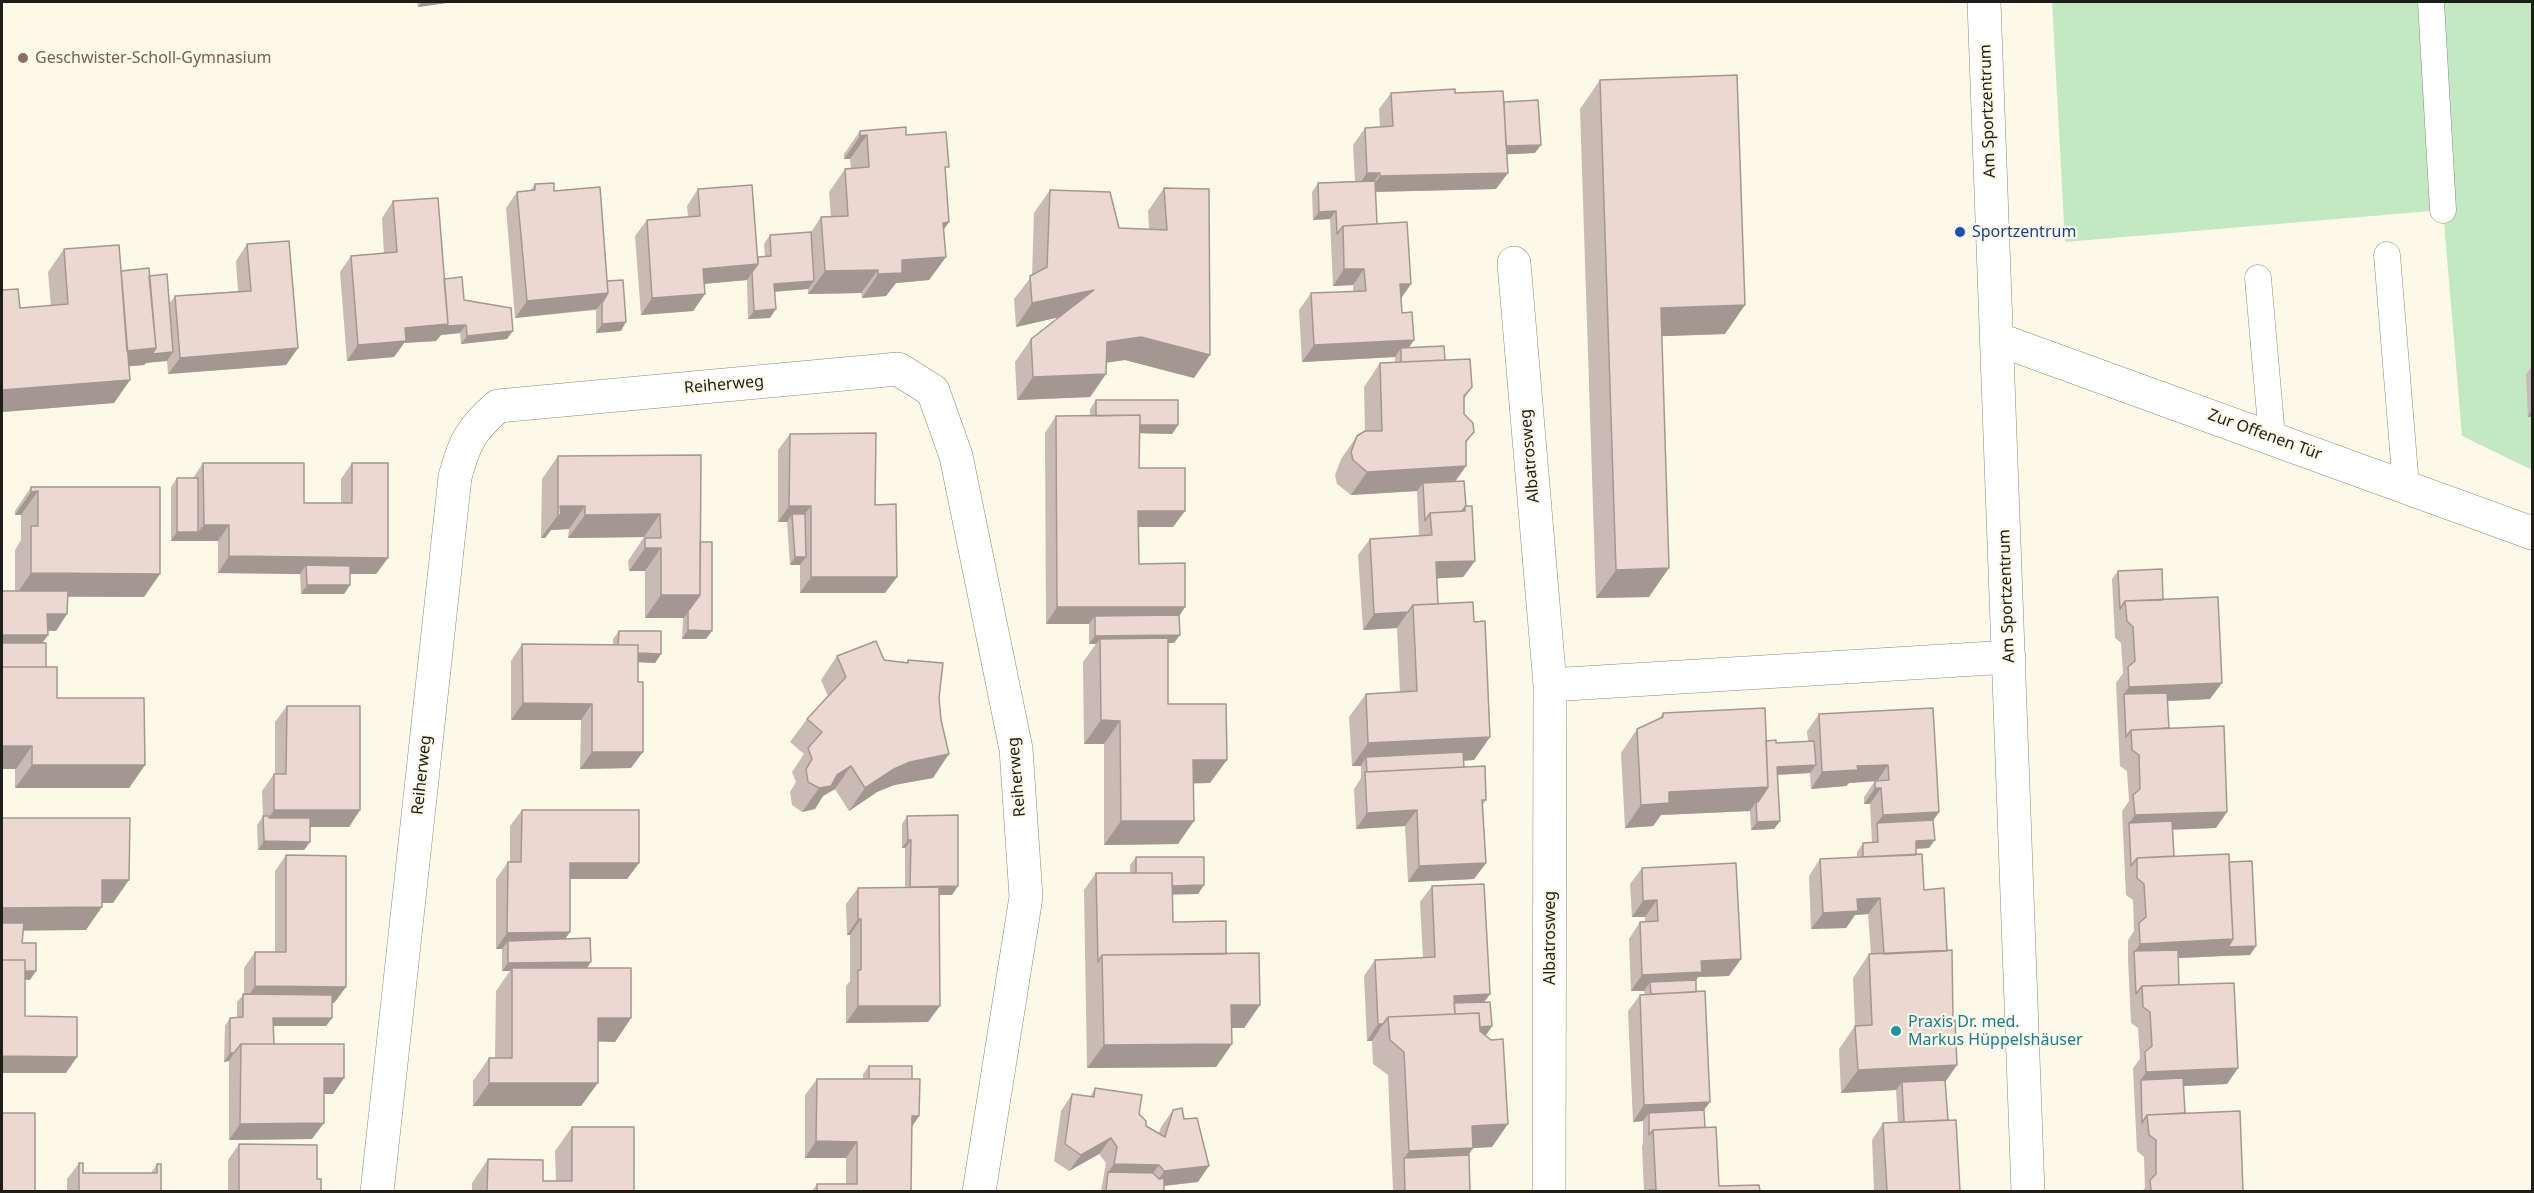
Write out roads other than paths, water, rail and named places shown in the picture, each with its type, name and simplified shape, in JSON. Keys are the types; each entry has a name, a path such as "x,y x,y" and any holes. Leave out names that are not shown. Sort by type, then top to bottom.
{"street":[{"name":"Am Sportzentrum","path":"1984,2 2028,1191"},
{"name":"Albatrosweg","path":"1514,263 1550,685 1549,1191"},
{"name":"Zur Offenen Tür","path":"1997,339 2532,533"},
{"name":"Reiherweg","path":"377,1191 455,477 462,448 480,422 498,406 898,369 933,391 956,456 1016,749 1026,897 979,1191"},
{"path":"1550,685 2009,657"}],"lane":[{"path":"2431,2 2443,210"},
{"path":"2388,255 2406,486"},
{"path":"2258,278 2272,437"}],"place":[{"name":"Geschwister-Scholl-Gymnasium","path":"23,58"},
{"name":"Sportzentrum","path":"1960,232"},
{"name":"Praxis Dr. med. Markus Hüppelshäuser","path":"1896,1031"}]}
